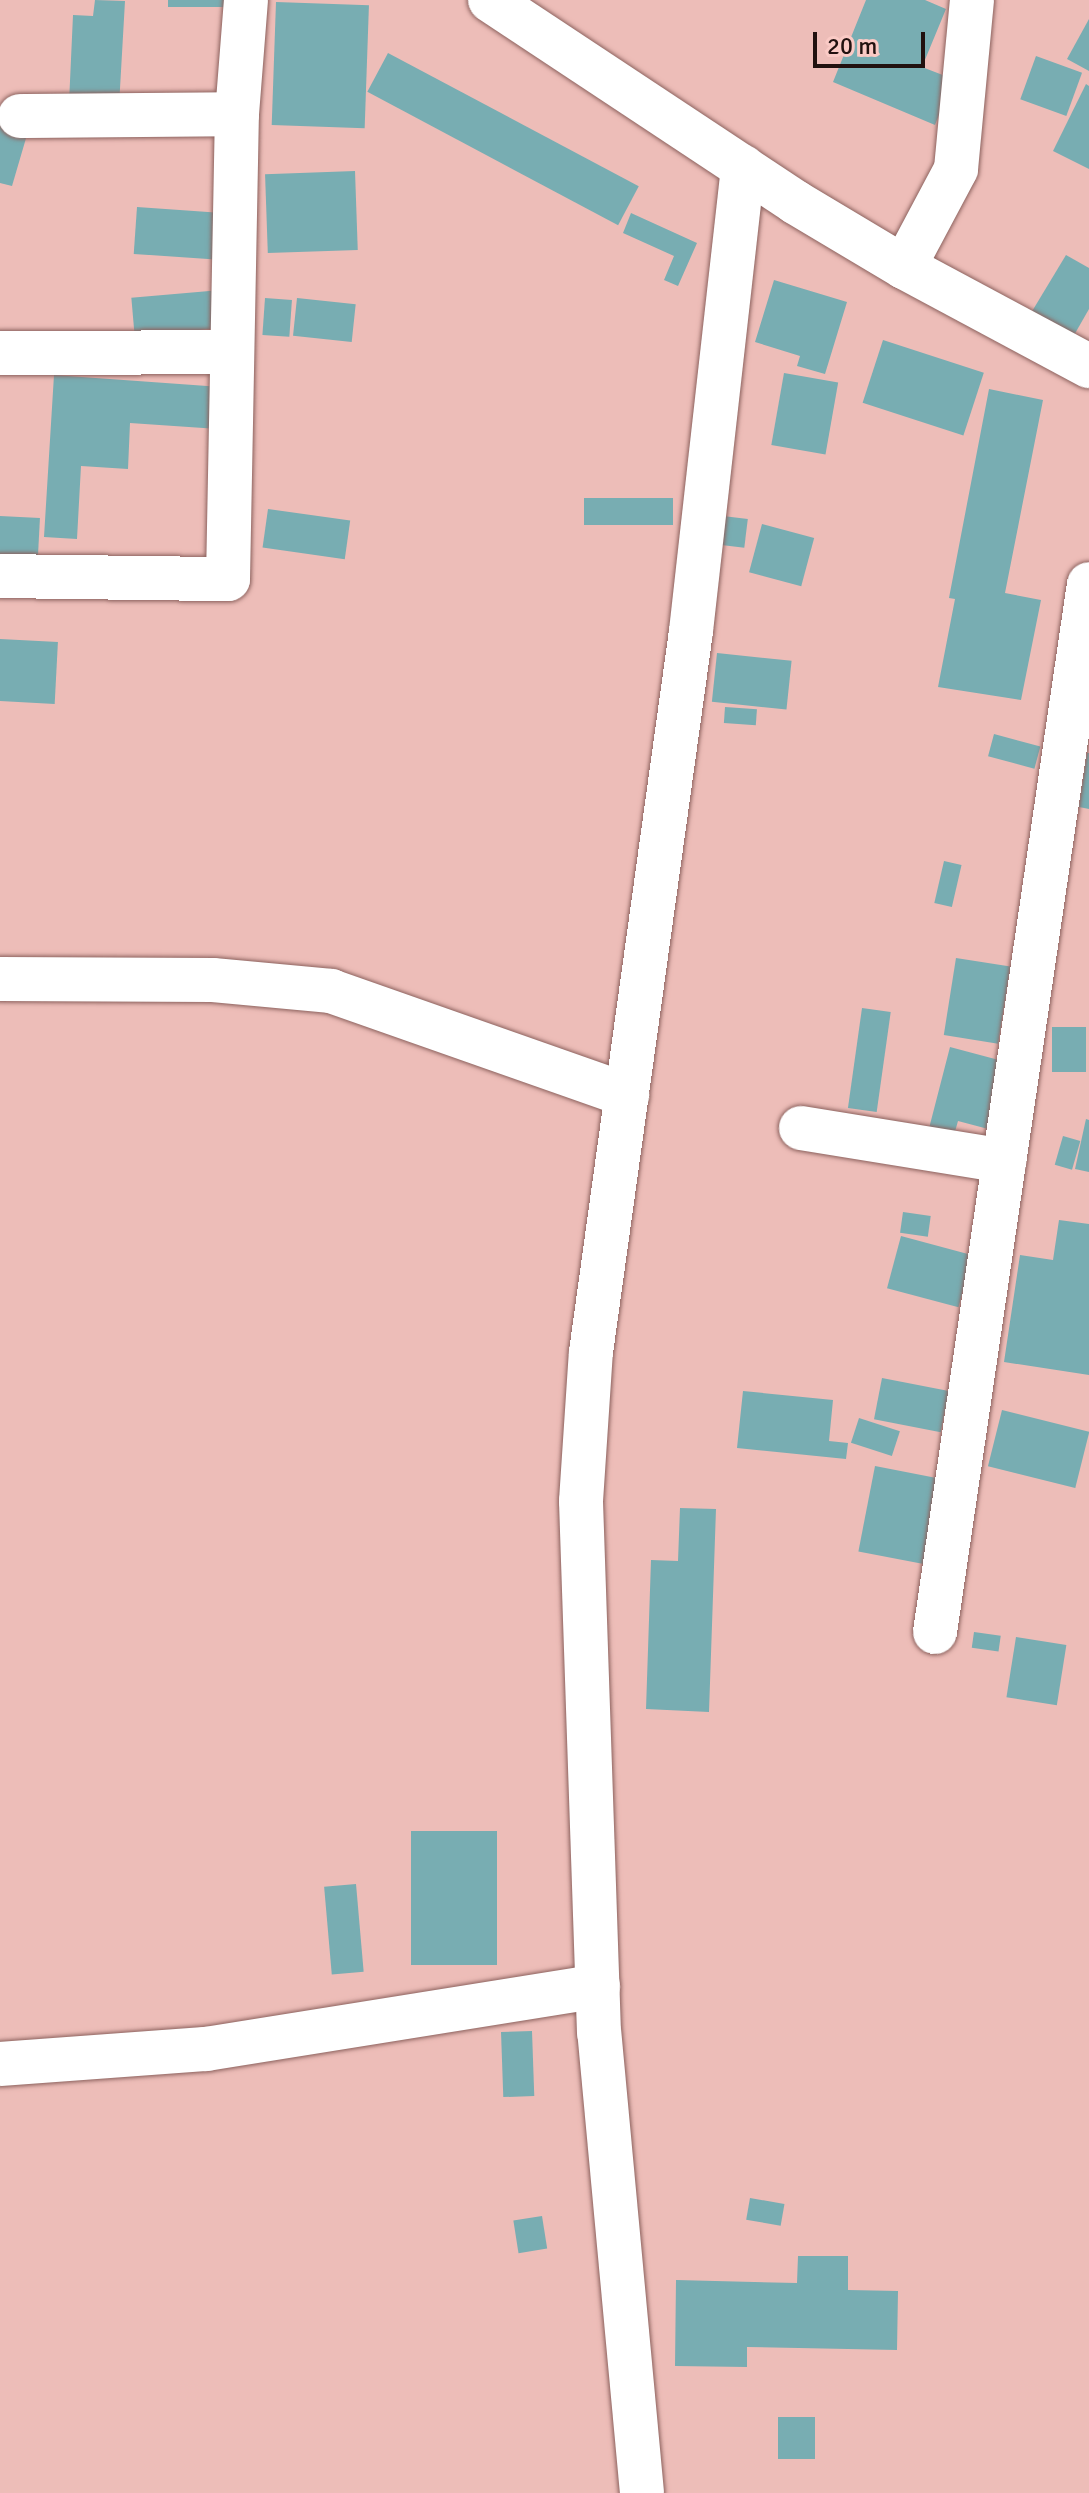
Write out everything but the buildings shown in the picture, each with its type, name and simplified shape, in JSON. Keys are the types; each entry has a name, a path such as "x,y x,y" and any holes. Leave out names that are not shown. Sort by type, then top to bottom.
{"street":[{"path":"0,576 228,579 237,114 246,0"},
{"path":"490,0 743,167 904,267 1089,366"},
{"path":"904,267 956,169 972,0"},
{"path":"20,116 237,114"},
{"path":"642,2493 598,1986 581,1501 591,1352 691,631 743,167"},
{"path":"0,353 231,352"},
{"path":"935,1632 1089,584"},
{"path":"0,979 213,980 331,991 627,1095"},
{"path":"801,1128 1004,1161"},
{"path":"0,2064 206,2049 598,1986"}]}
